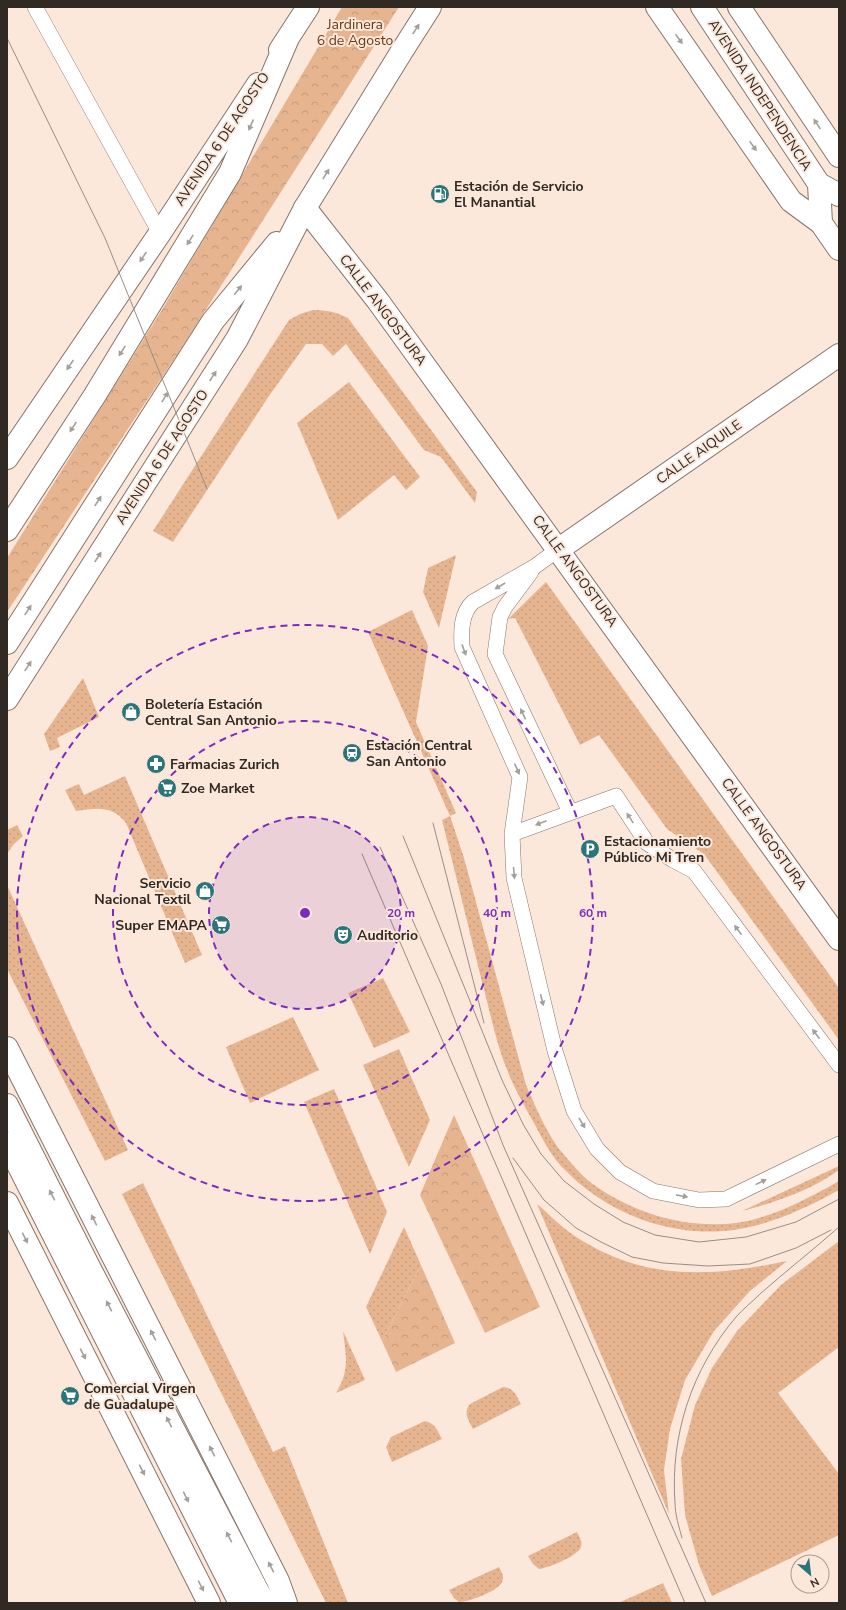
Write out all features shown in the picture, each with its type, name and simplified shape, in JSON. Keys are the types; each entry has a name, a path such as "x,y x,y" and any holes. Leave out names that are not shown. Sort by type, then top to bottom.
{"main road":[{"name":"AVENIDA 6 DE AGOSTO","path":"7,699 237,339 305,208 430,7"},
{"path":"657,7 791,201 821,223 839,249"},
{"name":"AVENIDA INDEPENDENCIA","path":"702,7 819,184 839,195"},
{"path":"739,7 839,156"},
{"name":"AVENIDA 6 DE AGOSTO","path":"7,530 95,395 230,174 301,9"},
{"name":"AVENIDA 6 DE AGOSTO","path":"7,458 160,233 288,38"},
{"name":"AVENIDA INDEPENDENCIA","path":"819,184 821,223"},
{"name":"AVENIDA 6 DE AGOSTO","path":"7,643 212,321 305,208"},
{"name":"CALLE ANGOSTURA","path":"305,208 378,301 839,939"},
{"name":"CALLE AIQUILE","path":"559,550 839,355"},
{"path":"7,1048 278,1581 286,1603"},
{"path":"7,1105 81,1271 240,1603"},
{"path":"7,1143 81,1271 264,1603"},
{"path":"7,1203 209,1603"}],"lane":[{"path":"35,7 160,233"},
{"path":"559,550 534,567 473,602 468,607 466,612 461,633 462,647 520,777 512,834 514,878 555,1051 574,1111 598,1150 620,1172 653,1191 699,1200 726,1198 839,1144"},
{"path":"534,567 500,617 495,654 570,812"},
{"path":"512,834 616,796 647,842 673,860 694,871 839,1065"}],"green space":[{"name":"Jardinera 6 de Agosto","path":"342,7 399,7 184,344 7,612 7,558 160,313"},
{"path":"313,310 323,310 348,318 477,492 475,503 441,457 424,450 346,344 333,356 322,344 306,344 269,396 173,542 153,531 289,320 300,314"},
{"path":"349,382 420,477 406,490 394,475 338,520 297,423"},
{"path":"456,555 439,628 423,592 428,568"},
{"path":"546,582 839,988 839,1040 704,854 667,829 599,735 580,745 515,618 508,619"},
{"path":"412,610 428,646 416,722 456,813 450,816 368,632"},
{"path":"83,678 99,717 57,738 60,747 50,751 44,734"},
{"path":"125,776 202,955 185,963 126,823 115,813 104,809 76,811 65,790 79,784 84,795"},
{"path":"450,816 464,858 526,1085 553,1140 583,1176 606,1193 641,1210 678,1221 697,1223 736,1223 763,1217 789,1207 839,1181 839,1190 816,1202 771,1221 726,1231 702,1231 678,1229 640,1219 606,1202 575,1180 561,1166 548,1148 517,1092 500,1050 442,820"},
{"path":"17,825 23,836 13,845 7,854 7,830"},
{"path":"7,885 128,1150 105,1161 7,969"},
{"path":"383,978 410,1032 374,1048 348,993"},
{"path":"293,1017 319,1070 250,1103 226,1047"},
{"path":"399,1049 430,1120 409,1167 363,1065"},
{"path":"334,1089 387,1212 370,1254 304,1102"},
{"path":"454,1115 540,1307 485,1333 420,1195"},
{"path":"839,1166 839,1170 805,1190 780,1200 742,1211"},
{"path":"143,1183 273,1452 285,1446 348,1603 326,1603 122,1194"},
{"path":"537,1204 561,1226 595,1248 621,1260 648,1267 674,1271 729,1271 787,1261 750,1291 714,1331 685,1380 670,1429 664,1470 669,1514"},
{"path":"404,1227 421,1265 382,1341 366,1307"},
{"path":"839,1241 839,1347 778,1393 839,1474 839,1535 799,1554 790,1554 790,1559 712,1596 699,1565 685,1515 681,1459 695,1405 712,1368 737,1331 781,1285"},
{"path":"421,1265 455,1343 396,1372 382,1341"},
{"path":"343,1331 365,1380 336,1393 343,1377 346,1363"},
{"path":"503,1387 512,1390 521,1404 473,1429 467,1413 470,1404"},
{"path":"425,1421 434,1426 442,1439 392,1462 386,1447 391,1437"},
{"path":"577,1532 581,1541 581,1547 574,1554 562,1561 539,1569 533,1564 528,1556"},
{"path":"499,1567 503,1576 502,1582 495,1589 483,1595 464,1602 459,1602 454,1598 449,1590"},
{"path":"663,1583 672,1603 618,1603"}],"tram line":[{"path":"7,38 105,238 207,489"},
{"path":"433,823 484,1023"},
{"path":"403,836 502,1080 523,1124 541,1154 564,1181 594,1204 623,1222 655,1235 699,1242 746,1237 796,1222 839,1199"},
{"path":"380,847 441,984 503,1145 706,1603"},
{"path":"362,854 685,1603"},
{"path":"513,1158 544,1200 576,1228 632,1257 663,1263 708,1266 750,1264 796,1248 831,1230"},
{"path":"682,1538 675,1507 674,1478 676,1453 687,1404 707,1358 721,1337 742,1311 770,1285 839,1227"}],"place":[{"name":"Estación de Servicio El Manantial","path":"440,194"},
{"name":"Boletería Estación Central San Antonio","path":"131,712"},
{"name":"Estación Central San Antonio","path":"352,753"},
{"name":"Farmacias Zurich","path":"156,764"},
{"name":"Zoe Market","path":"167,788"},
{"name":"Estacionamiento Público Mi Tren","path":"590,849"},
{"name":"Servicio Nacional Textil","path":"205,891"},
{"name":"Super EMAPA","path":"221,925"},
{"name":"Auditorio","path":"343,935"},
{"name":"Comercial Virgen de Guadalupe","path":"70,1396"}]}
